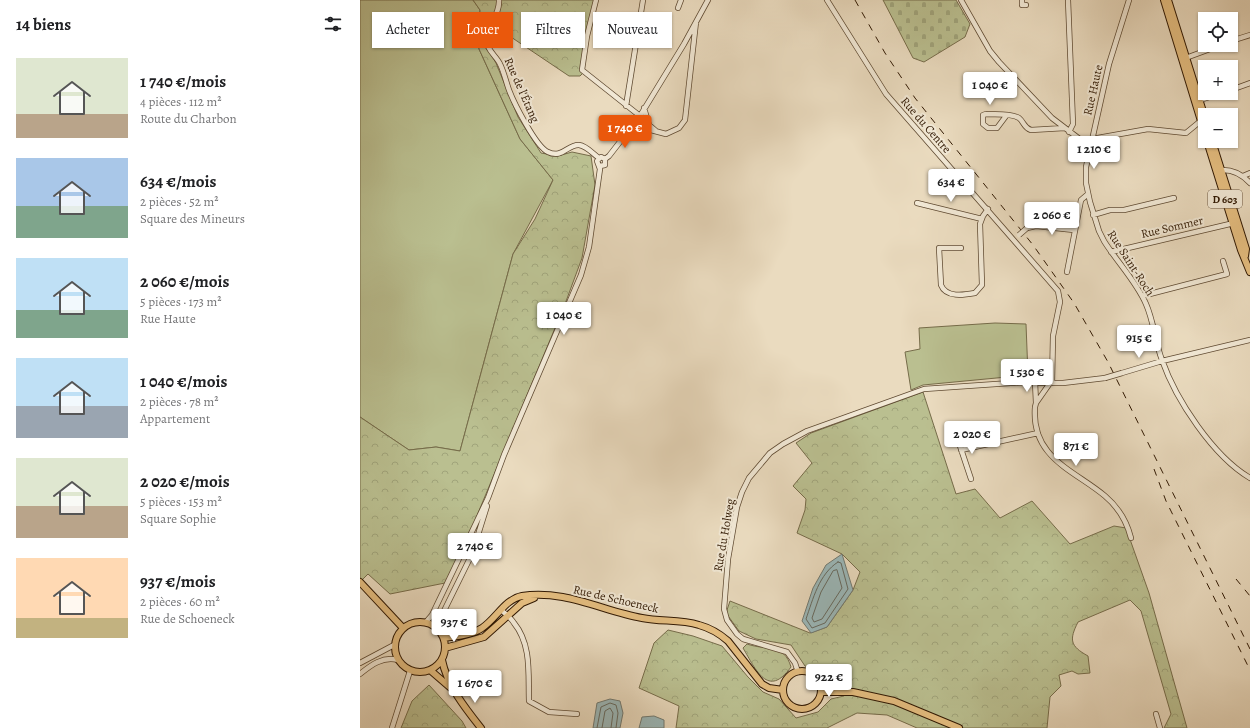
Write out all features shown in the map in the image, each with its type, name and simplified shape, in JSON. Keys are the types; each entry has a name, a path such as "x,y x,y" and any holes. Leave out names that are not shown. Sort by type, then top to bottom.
{"main road":[{"path":"1164,0 1172,17"},
{"path":"1168,0 1184,58 1200,108"},
{"name":"D 603","path":"1210,148 1219,170"},
{"name":"D 603","path":"1214,148 1235,222 1241,250 1245,256 1250,272"},
{"path":"360,582 403,628"},
{"name":"Rue de Schoeneck","path":"444,638 478,630 515,599 522,596 573,600 638,618 688,622 711,630 728,641 762,684 769,688 783,690"},
{"path":"445,648 484,637 522,603 537,596"},
{"path":"442,660 430,670 417,673 403,667 395,654 394,645 398,634 410,623 426,622 438,629 444,638 445,648 442,660 443,668 455,691 481,728"},
{"path":"430,670 455,691"},
{"path":"798,672 808,672 815,676 820,683 822,692 817,702 813,706 803,710 789,704 783,690 788,678 798,672"},
{"path":"822,692 853,692 894,701 959,728"}],"street":[{"name":"Rue de l'Étang","path":"499,0 498,13 488,33 486,41 500,64 510,91 535,140 541,148 550,153 564,152 576,145 580,145 602,158"},
{"path":"596,0 587,36 582,70 640,116"},
{"path":"626,106 643,0"},
{"path":"678,8 681,0"},
{"path":"426,622 435,609 488,498 504,455 581,275 589,247 600,166 597,162 602,158 609,156 640,116 684,44 708,0"},
{"name":"Rue du Centre","path":"827,0 886,94 1055,287 1060,296 1052,336 1051,383"},
{"path":"961,0 990,51 999,62 1052,118 1090,147"},
{"path":"1022,0 1022,5 1026,5"},
{"path":"1068,0 1072,124 1069,132"},
{"name":"Rue Haute","path":"1088,194 1086,167 1090,147 1108,64 1129,0"},
{"path":"632,125 666,134 679,128 685,120 697,18"},
{"path":"1238,38 1250,34"},
{"path":"684,44 694,47"},
{"path":"1184,58 1201,52"},
{"path":"1238,87 1250,83"},
{"path":"644,108 649,124 658,133"},
{"path":"1006,116 997,128 988,128 983,124 983,115 1006,116 1019,118 1026,128 1031,130 1065,128"},
{"path":"1092,139 1148,129 1186,133 1198,124"},
{"path":"600,166 605,164 602,158"},
{"path":"1219,170 1229,170 1243,176 1250,183"},
{"path":"1243,176 1250,173"},
{"path":"1066,272 1081,200 1088,194"},
{"name":"Rue Saint-Roch","path":"1088,194 1099,231 1111,252 1142,296 1150,314 1162,361 1185,406 1207,439 1229,462 1250,478"},
{"path":"1093,215 1110,210 1124,210 1174,198"},
{"path":"917,203 982,219"},
{"path":"961,248 939,248 941,285 943,290 950,294 975,293 981,288 980,229 982,219 988,209"},
{"name":"Rue Sommer","path":"1111,252 1235,222"},
{"path":"1014,239 1027,228 1036,226 1074,230"},
{"path":"1142,296 1228,274 1223,261"},
{"name":"Rue du Holweg","path":"798,672 795,663 787,652 743,639 737,634 727,620 724,609 728,559 737,507 749,478 770,453 807,431 924,389 1035,382 1051,383 1105,378 1162,361 1250,340"},
{"path":"1035,382 1035,411 1038,434 1046,450 1055,460 1110,500 1128,525 1131,538"},
{"path":"1036,403 1051,383"},
{"path":"961,450 1038,434"},
{"path":"957,437 971,479"},
{"path":"438,629 440,619 477,542 488,498"},
{"path":"502,610 520,632 527,650 529,701 549,712 577,714"},
{"path":"360,663 394,645"},
{"path":"360,674 372,665 385,659 398,660"},
{"path":"392,728 410,671"},
{"path":"1156,714 1160,728"}],"green space":[{"path":"360,0 473,0 480,12 452,12 452,48 479,48 520,139 553,180 513,254 460,451 436,447 409,450 360,417"},
{"path":"473,0 594,0 583,73 580,76 569,76 527,48 585,48 585,12 521,12 521,44 513,38 513,12 480,12"},
{"path":"883,0 956,0 970,24 965,37 924,62 913,58"},
{"path":"487,48 496,63 518,117 541,153 558,156 572,152 591,156 595,185 582,258 565,304 461,554 445,583 390,594 368,574 360,582 360,417 409,450 436,447 460,451 513,254 535,219 553,180 520,139 479,49"},
{"path":"995,323 1026,324 1028,375 923,385 911,390 905,352 920,349 919,328"},
{"path":"923,392 956,494 975,489 1000,518 1032,501 1070,544 1114,526 1126,528 1149,593 1187,728 1164,728 1171,714 1141,611 1130,600 1078,622 1072,638 1075,646 1088,656 1090,673 1078,674 1072,671 1059,675 1061,686 1050,697 1047,728 917,728 887,715 857,713 827,728 676,728 679,706 639,688 654,643 668,630 693,636 722,646 748,677 763,692 779,699 796,718 818,712 831,699 844,696 845,687 837,686 816,670 805,666 791,645 756,639 739,631 726,613 730,601 810,633 827,627 853,590 860,572 842,554 797,533 805,510 806,499 793,486 812,463 796,443 811,433"},
{"path":"747,644 779,651 788,659 791,667 776,681 769,681 763,678 743,648"},
{"path":"429,685 462,721 466,728 401,728 412,701"}],"water":[{"path":"842,554 853,590 827,627 811,633 802,621 813,588 826,565"},
{"path":"610,699 620,701 623,713 620,728 593,728 597,703"},
{"path":"654,716 664,720 664,728 639,728 642,717"}],"railway":[{"path":"855,0 885,53 915,98 1033,245 1074,303 1108,362 1250,649"},
{"path":"1154,469 1166,501 1250,670"},
{"path":"1236,579 1250,596"}]}
